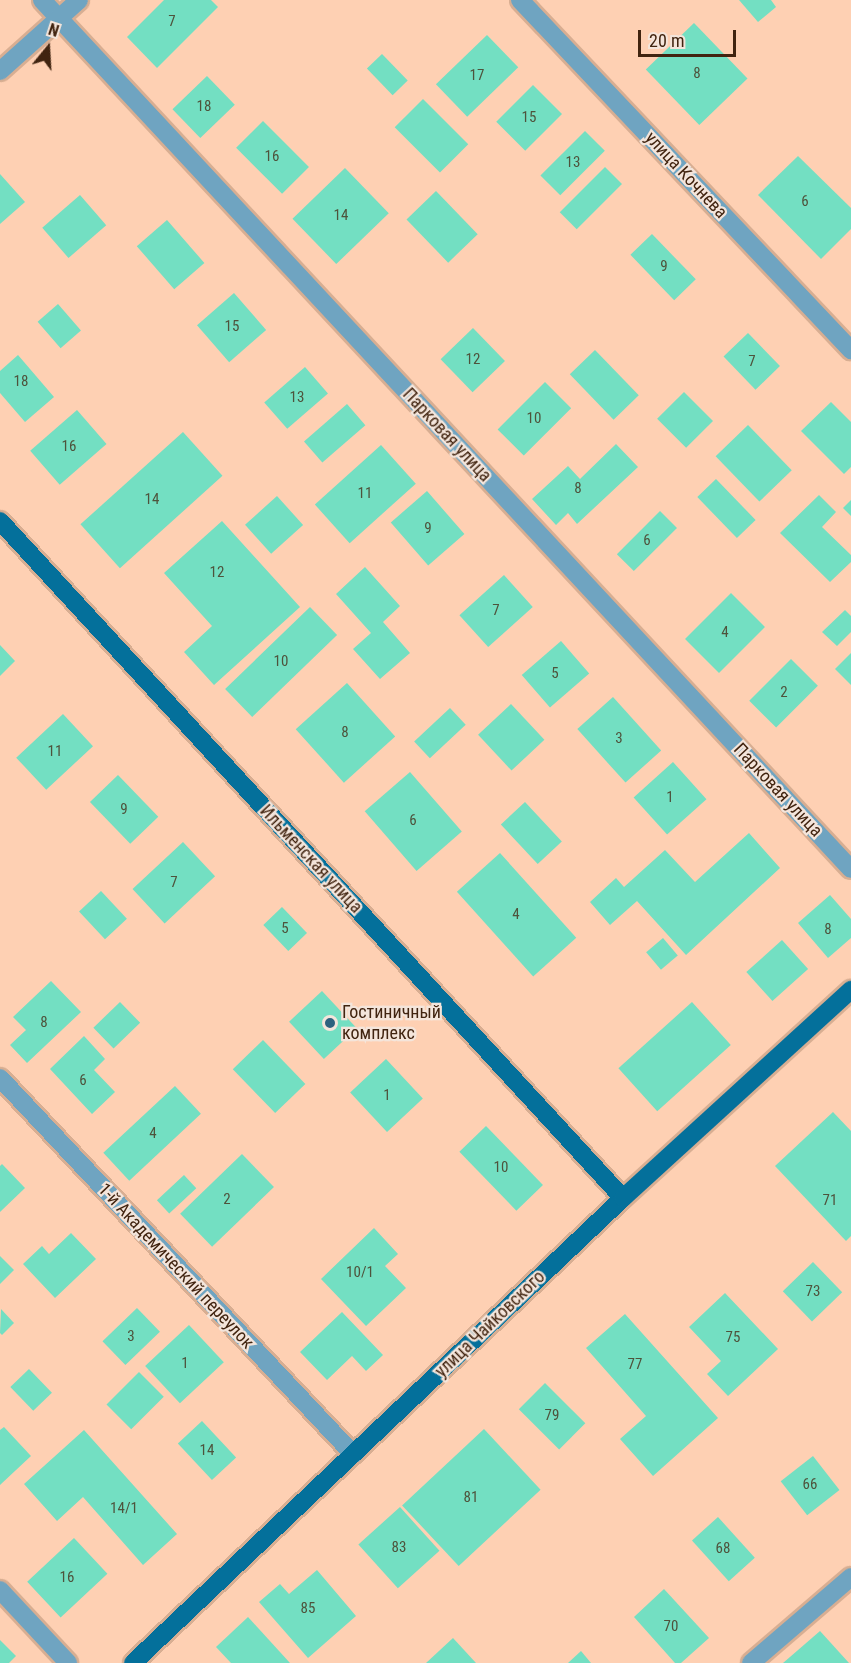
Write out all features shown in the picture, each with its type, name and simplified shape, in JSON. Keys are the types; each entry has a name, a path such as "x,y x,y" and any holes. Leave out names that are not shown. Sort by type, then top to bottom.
{"main road":[{"name":"Ильменская улица","path":"0,521 623,1198"},
{"name":"улица Чайковского","path":"133,1663 623,1198 851,990"}],"street":[{"name":"Парковая улица","path":"42,0 851,869"},
{"path":"0,71 79,0"},
{"name":"улица Кочнева","path":"520,0 851,350"},
{"name":"1-й Академический переулок","path":"0,1078 353,1454"},
{"path":"751,1663 851,1577"},
{"path":"0,1590 68,1663"}],"building":[{"path":"164,0 211,0 218,7 157,68 127,37"},
{"path":"739,0 771,0 776,7 758,22"},
{"path":"694,23 747,78 699,125 646,70"},
{"path":"487,35 518,67 467,117 436,84"},
{"path":"382,54 408,81 393,95 367,69"},
{"path":"207,76 235,105 200,138 172,109"},
{"path":"533,85 562,114 525,151 496,122"},
{"path":"423,99 468,144 440,173 395,127"},
{"path":"263,121 309,167 282,194 236,148"},
{"path":"585,131 605,151 560,195 540,176"},
{"path":"798,156 851,208 851,229 821,259 758,195"},
{"path":"605,167 622,184 577,229 560,212"},
{"path":"345,168 389,213 336,264 292,219"},
{"path":"0,174 25,202 0,224"},
{"path":"436,191 478,234 448,263 407,219"},
{"path":"80,195 106,225 69,258 42,228"},
{"path":"167,220 204,263 174,289 137,246"},
{"path":"652,234 696,279 674,300 630,255"},
{"path":"234,293 266,330 229,362 197,325"},
{"path":"58,304 81,330 61,348 38,322"},
{"path":"473,328 505,361 473,392 441,359"},
{"path":"748,333 780,366 755,390 724,357"},
{"path":"595,350 639,395 614,420 570,374"},
{"path":"18,355 54,397 25,422 0,393 0,371"},
{"path":"305,367 328,393 287,429 264,402"},
{"path":"545,382 571,408 524,456 498,429"},
{"path":"684,392 713,421 686,448 657,419"},
{"path":"831,402 851,422 851,467 844,474 801,431"},
{"path":"347,404 365,425 322,463 304,441"},
{"path":"77,410 107,444 60,485 30,451"},
{"path":"748,425 792,470 759,502 716,456"},
{"path":"183,432 222,476 120,568 80,524"},
{"path":"616,444 638,467 577,524 568,513 556,525 532,499 568,466 580,479"},
{"path":"381,445 416,484 350,543 315,505"},
{"path":"716,479 756,520 737,538 697,497"},
{"path":"427,491 464,534 428,566 391,522"},
{"path":"819,495 836,512 822,527 851,555 851,562 830,582 780,533"},
{"path":"277,496 303,525 271,554 245,525"},
{"path":"851,500 851,516 843,508"},
{"path":"660,511 677,528 634,571 617,554"},
{"path":"222,521 300,607 214,685 184,652 212,626 164,573"},
{"path":"365,567 400,606 383,622 410,653 380,679 353,649 371,633 336,594"},
{"path":"504,575 533,607 488,647 459,615"},
{"path":"731,593 765,627 719,673 685,639"},
{"path":"310,607 337,635 252,717 225,689"},
{"path":"845,610 851,616 851,632 837,646 822,632"},
{"path":"561,641 589,673 550,708 522,675"},
{"path":"0,645 15,661 0,676"},
{"path":"851,653 851,685 835,669"},
{"path":"791,659 818,686 776,728 749,701"},
{"path":"347,683 395,737 344,783 296,729"},
{"path":"613,697 661,751 626,783 577,729"},
{"path":"511,704 544,740 512,771 478,735"},
{"path":"450,708 466,725 430,758 414,741"},
{"path":"63,714 93,746 46,790 16,758"},
{"path":"673,762 706,799 667,835 634,797"},
{"path":"410,772 462,832 417,871 365,811"},
{"path":"118,775 158,817 130,844 90,802"},
{"path":"525,802 562,841 538,864 501,825"},
{"path":"749,833 780,868 686,955 637,901 610,925 590,902 616,878 624,887 665,850 695,882"},
{"path":"183,842 215,876 165,923 133,889"},
{"path":"500,853 576,938 533,977 457,892"},
{"path":"101,891 127,919 105,939 79,911"},
{"path":"830,895 851,919 851,938 828,958 798,923"},
{"path":"282,907 307,933 288,951 263,925"},
{"path":"663,938 678,956 661,970 646,952"},
{"path":"782,940 808,969 772,1001 746,972"},
{"path":"51,981 81,1012 27,1063 10,1045 26,1030 13,1017"},
{"path":"322,991 357,1028 324,1059 289,1022"},
{"path":"120,1002 140,1023 114,1049 93,1028"},
{"path":"692,1002 731,1045 657,1111 618,1068"},
{"path":"84,1036 105,1059 94,1070 115,1092 92,1114 50,1069"},
{"path":"263,1040 305,1084 275,1113 233,1069"},
{"path":"386,1059 423,1098 387,1132 350,1092"},
{"path":"175,1086 201,1114 129,1181 103,1153"},
{"path":"833,1112 851,1131 851,1236 846,1241 775,1166"},
{"path":"486,1126 543,1185 516,1211 459,1152"},
{"path":"242,1154 274,1187 212,1247 180,1214"},
{"path":"2,1164 25,1188 0,1212 0,1166"},
{"path":"184,1175 196,1188 169,1213 157,1200"},
{"path":"374,1228 398,1254 385,1266 406,1288 366,1326 321,1279"},
{"path":"71,1233 96,1259 55,1298 23,1264 42,1246 49,1254"},
{"path":"0,1256 14,1270 0,1284"},
{"path":"813,1262 842,1292 812,1321 783,1291"},
{"path":"725,1293 778,1349 728,1396 707,1374 721,1361 689,1327"},
{"path":"137,1308 160,1332 125,1365 102,1341"},
{"path":"1,1309 14,1323 2,1335 0,1333"},
{"path":"342,1312 383,1355 366,1371 352,1356 327,1380 300,1352"},
{"path":"625,1314 718,1418 653,1476 620,1439 646,1416 586,1348"},
{"path":"189,1325 224,1362 180,1403 145,1366"},
{"path":"29,1369 52,1393 33,1411 10,1387"},
{"path":"139,1372 164,1397 131,1429 106,1405"},
{"path":"545,1383 585,1423 559,1449 519,1409"},
{"path":"202,1421 236,1458 212,1480 178,1444"},
{"path":"4,1427 31,1456 0,1485 0,1430"},
{"path":"484,1429 541,1490 459,1566 402,1505"},
{"path":"84,1430 177,1534 143,1565 83,1497 57,1521 24,1484"},
{"path":"813,1456 839,1490 807,1515 781,1481"},
{"path":"400,1507 439,1551 398,1588 358,1544"},
{"path":"718,1517 755,1558 729,1581 692,1540"},
{"path":"74,1538 107,1574 61,1617 27,1582"},
{"path":"317,1570 356,1616 308,1658 259,1602 280,1584 289,1594"},
{"path":"664,1589 709,1638 681,1663 675,1663 634,1617"},
{"path":"248,1617 290,1663 231,1663 216,1647"},
{"path":"820,1631 849,1663 783,1663"},
{"path":"453,1638 476,1663 426,1663"},
{"path":"0,1640 16,1656 9,1663 0,1663"},
{"path":"581,1651 591,1663 568,1663"}],"place":[{"name":"Гостиничный комплекс","path":"330,1023"}]}
